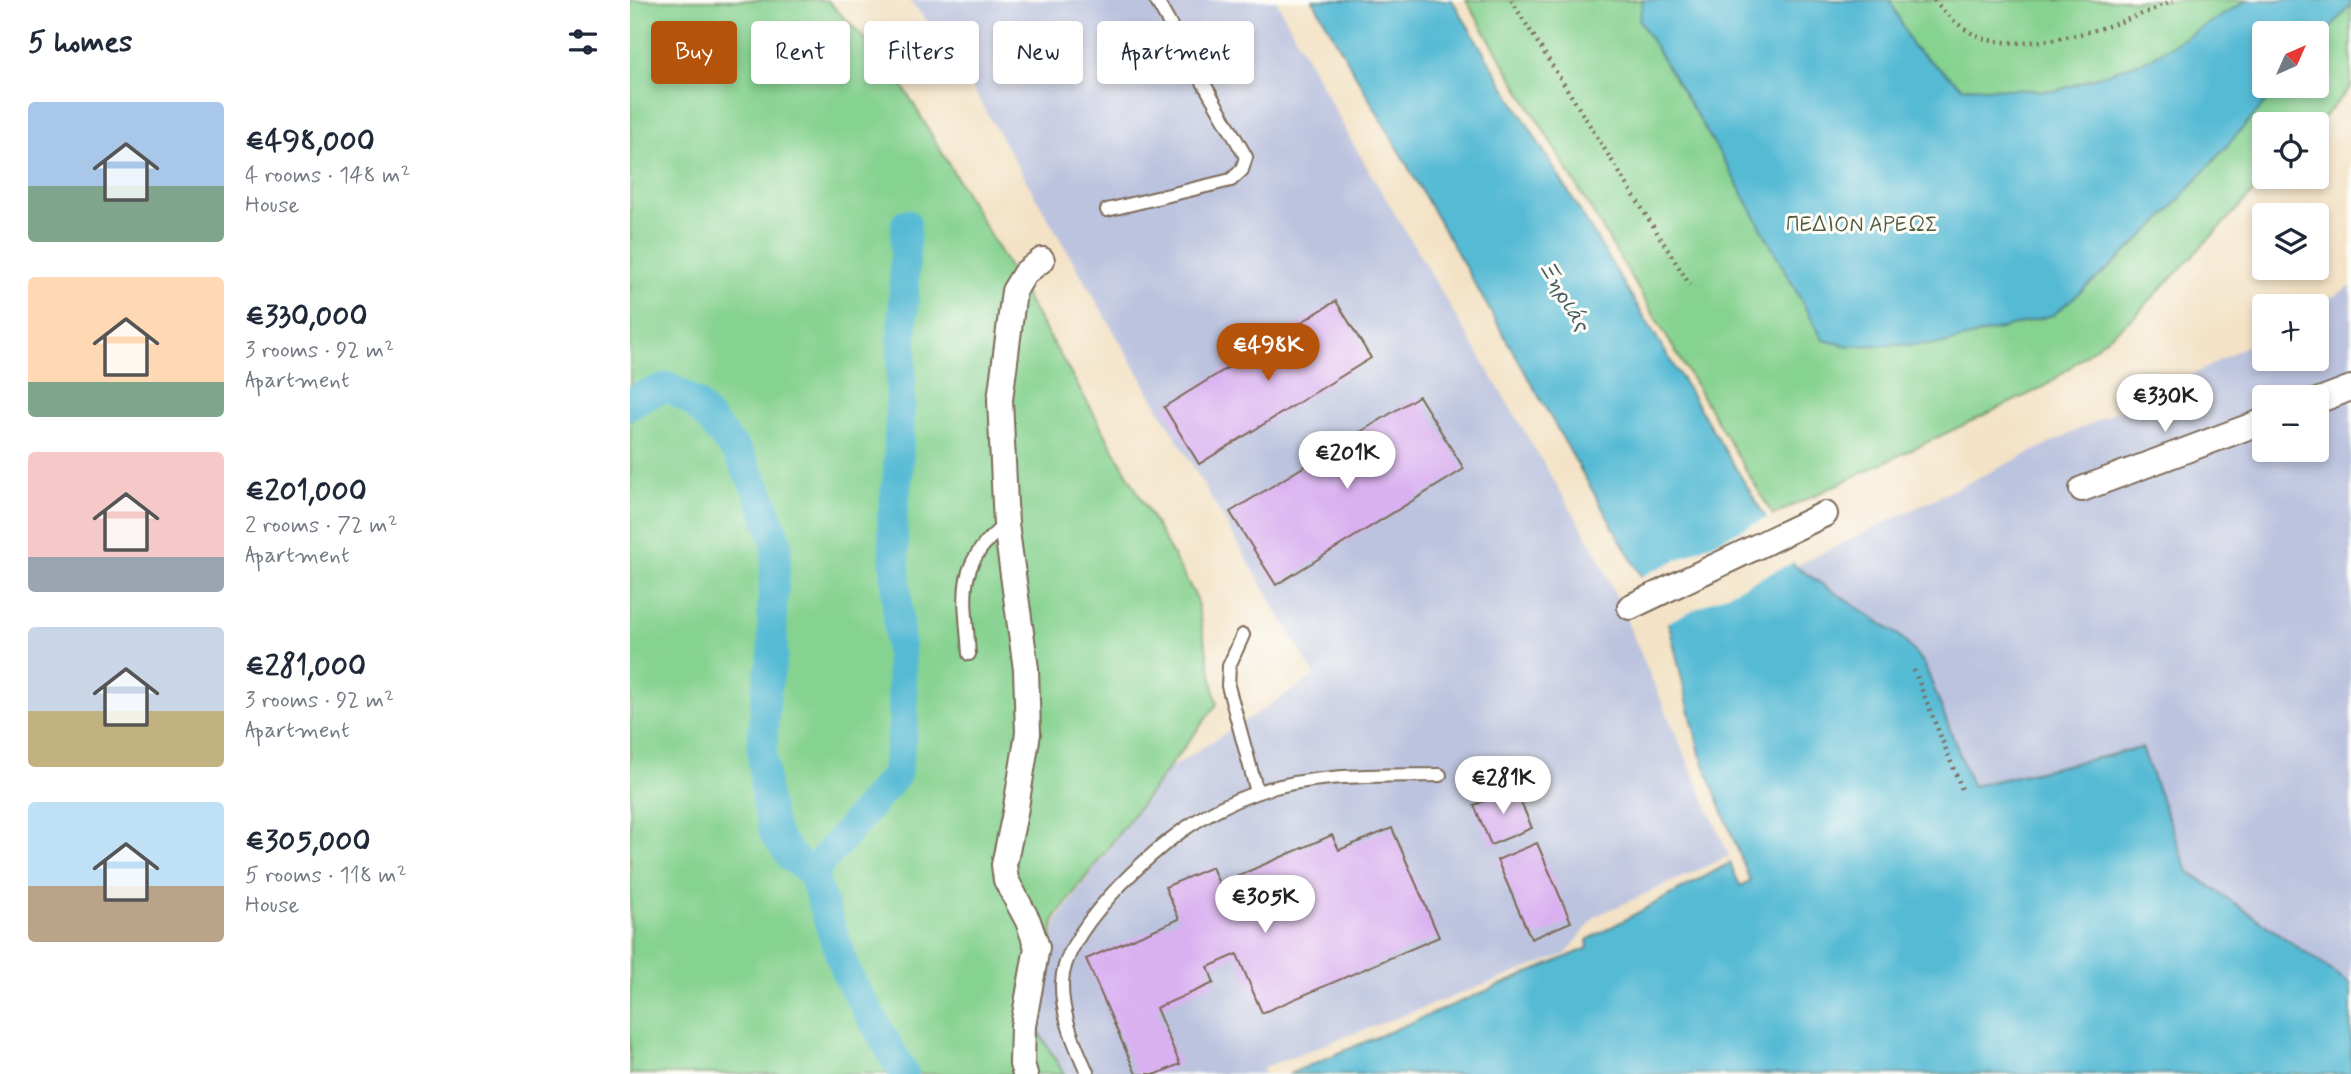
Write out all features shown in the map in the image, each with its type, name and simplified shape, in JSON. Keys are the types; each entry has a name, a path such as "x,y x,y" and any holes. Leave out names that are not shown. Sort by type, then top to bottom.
{"street":[{"path":"1024,1074 1023,1026 1037,947 1028,920 1006,880 1004,864 1028,733 1026,669 1006,524 1000,400 1014,291 1020,278 1042,260"},
{"path":"2329,396 2351,388"},
{"path":"2082,489 2252,425"},
{"path":"1630,607 1825,514"}],"lane":[{"path":"1107,209 1231,180 1242,170 1247,157 1156,0"},
{"path":"969,654 965,596 968,567 988,537 1006,524"},
{"path":"1243,635 1229,666 1228,686 1256,792"},
{"path":"1088,1074 1065,1013 1062,995 1064,969 1074,944 1118,888 1167,842 1218,809 1256,792 1349,777 1440,775"}],"path":[{"path":"1511,0 1690,285"},
{"path":"1934,0 1950,17 1975,35 1999,41 2067,39 2173,0"},
{"path":"1914,670 1963,792"}],"shaded area":[{"path":"909,0 1276,0 1352,142 1597,553 1729,856 1596,916 1566,954 1262,1068 1264,1074 1058,1074 1032,1033 1057,920 1166,771 1315,676 970,84 979,84 979,21 927,21"},
{"path":"2351,286 2351,988 2188,871 2142,749 1972,786 1924,663 1900,636 1795,566 2204,369 2252,343 2252,371 2329,371 2329,299"}],"green space":[{"path":"630,0 827,0 847,21 751,21 751,84 850,84 850,24 864,38 864,84 902,84 1089,405 1196,597 1217,704 1055,918 1034,1024 1064,1074 630,1074"},
{"name":"ΠΕΔΙΟΝ ΑΡΕΩΣ","path":"1466,0 2351,0 2351,87 2329,112 2252,112 2252,189 2257,189 2135,316 2046,386 1773,515"}],"water":[{"name":"Ξηριάς","path":"1313,0 1452,0 1795,566 1900,636 1924,663 1972,786 2142,748 2188,871 2351,984 2351,1074 1289,1074 1588,948 1587,940 1730,863 1740,886 1750,881 1700,754 1669,625"},
{"path":"1643,0 1890,0 1912,46 1962,87 2056,91 2147,60 2248,0 2351,0 2351,4 2329,30 2329,21 2252,21 2252,98 2269,98 2257,112 2252,112 2252,118 2162,219 2109,268 2053,315 1943,344 1850,346 1823,340 1725,162 1639,20"}],"pier":[{"path":"1769,517 1796,561 1664,624 1638,578"}],"building":[{"path":"1336,301 1371,358 1199,464 1164,407"},
{"path":"1419,396 1464,469 1276,585 1230,512"},
{"path":"1515,788 1532,828 1491,845 1474,805"},
{"path":"1392,828 1439,937 1262,1013 1237,954 1208,967 1214,983 1156,1008 1180,1064 1157,1074 1136,1074 1086,959 1179,919 1165,887 1212,867 1219,884 1332,835 1339,850"},
{"path":"1537,843 1571,922 1531,939 1497,860"}],"waterway":[{"path":"904,1074 847,975 812,873 896,775 904,719 892,518 898,474 906,224"},
{"path":"630,405 640,397 668,387 695,403 738,453 760,495 777,544 772,611 773,654 766,691 762,750 766,799 775,835 793,859 812,873"}]}
